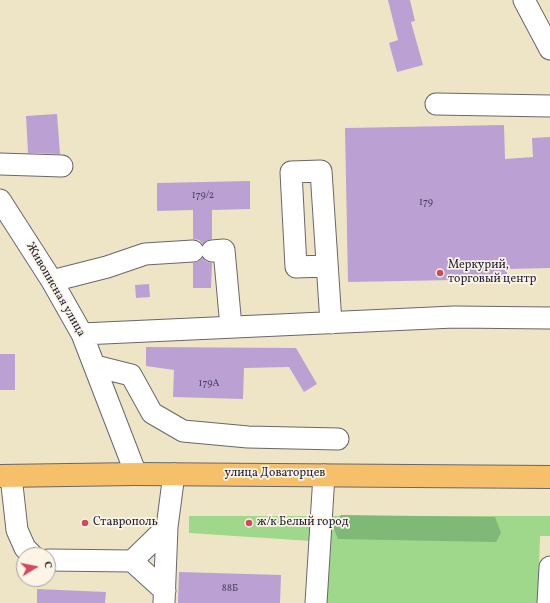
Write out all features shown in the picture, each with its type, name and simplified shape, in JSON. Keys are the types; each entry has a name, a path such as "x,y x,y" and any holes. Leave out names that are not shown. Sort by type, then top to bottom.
{"main road":[{"name":"улица Доваторцев","path":"5,476 174,474 550,477"}],"street":[{"path":"524,0 550,49"},
{"path":"436,104 550,106"},
{"path":"0,164 62,166"},
{"name":"Живописная улица","path":"0,200 52,281 82,334 136,474"},
{"path":"52,281 107,267 145,254 224,250 231,327"},
{"path":"326,266 331,323"},
{"path":"82,334 454,317 550,318"},
{"path":"95,366 131,375 152,413 183,431 248,437 338,439"},
{"path":"164,597 167,527 174,474"},
{"path":"316,603 324,475"},
{"path":"5,476 17,530 25,547"},
{"path":"56,560 132,561 167,527"},
{"path":"132,561 164,597"},
{"path":"549,601 550,567"}],"green space":[{"path":"341,515 495,517 501,533 496,542 338,539 332,524"},
{"path":"189,516 550,516 550,536 540,536 538,603 325,603 327,542 189,533"}],"building":[{"path":"388,0 410,0 415,21 411,22 423,65 397,72 389,43 398,40"},
{"path":"57,114 60,154 28,153 26,116"},
{"path":"504,125 505,159 533,157 532,138 550,137 550,268 507,269 507,279 348,282 345,128"},
{"path":"250,181 250,209 212,210 212,239 203,244 199,240 193,239 193,210 157,211 157,183"},
{"path":"202,258 207,262 212,263 211,288 193,288 193,263"},
{"path":"149,284 150,297 136,298 135,285"},
{"path":"146,347 296,348 317,384 304,392 289,367 244,368 243,399 173,397 174,370 146,366"},
{"path":"0,354 15,354 15,390 0,390"},
{"path":"179,572 281,575 280,603 178,603"},
{"path":"37,589 106,592 105,603 37,603"}],"place":[{"name":"Меркурий, торговый центр","path":"440,273"},
{"name":"Ставрополь","path":"85,523"},
{"name":"ж/к Белый город","path":"249,523"}]}
